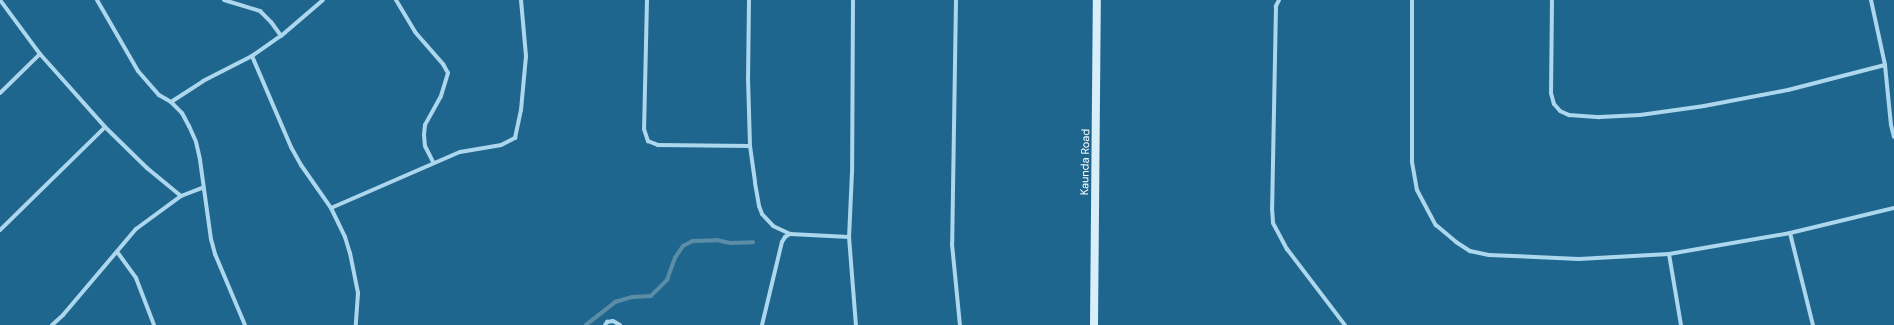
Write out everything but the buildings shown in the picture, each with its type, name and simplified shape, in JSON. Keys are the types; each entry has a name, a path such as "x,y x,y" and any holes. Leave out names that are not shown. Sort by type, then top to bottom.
{"street":[{"path":"0,0 40,54 105,126 147,168 181,196"},
{"path":"97,0 138,72 159,95 171,102 182,113 196,142 207,222 215,254 245,325"},
{"path":"224,0 260,12 281,36"},
{"path":"171,102 203,81 252,56 281,36 322,0"},
{"path":"396,0 415,32 443,64 448,73 441,96 425,125 425,146 433,162"},
{"path":"330,208 433,162 460,152 501,145 515,138 521,110 526,56 521,0"},
{"path":"647,0 644,129 648,142 658,145 750,146"},
{"path":"749,0 748,78 750,146 754,183 762,214 773,226 790,234 849,237"},
{"path":"853,0 852,172 849,237 856,325"},
{"path":"956,0 952,244 960,325"},
{"name":"Kaunda Road","path":"1094,325 1097,0"},
{"path":"1279,0 1276,6 1272,208 1273,223 1287,249 1345,325"},
{"path":"1412,0 1412,162 1417,190 1436,225 1456,242 1470,251 1489,255 1579,259 1669,254 1790,233 1894,208"},
{"path":"1552,0 1551,93 1560,111 1569,115 1607,117 1653,114 1788,90 1885,65"},
{"path":"1871,0 1885,65 1891,125 1894,137"},
{"path":"0,93 40,54"},
{"path":"252,56 291,147 301,165 330,208 346,237 358,293 356,325"},
{"path":"0,230 105,126"},
{"path":"52,325 63,316 136,230 181,196 202,188"},
{"path":"1790,233 1813,325"},
{"path":"762,325 782,242 785,237 790,234"},
{"path":"118,253 136,278 154,325"},
{"path":"1669,254 1680,325"},
{"path":"605,325 607,322 614,321 620,325"}],"waterway":[{"path":"586,325 615,302 632,297 651,296 667,280 675,258 683,246 693,241 717,240 730,243 753,242"}]}
